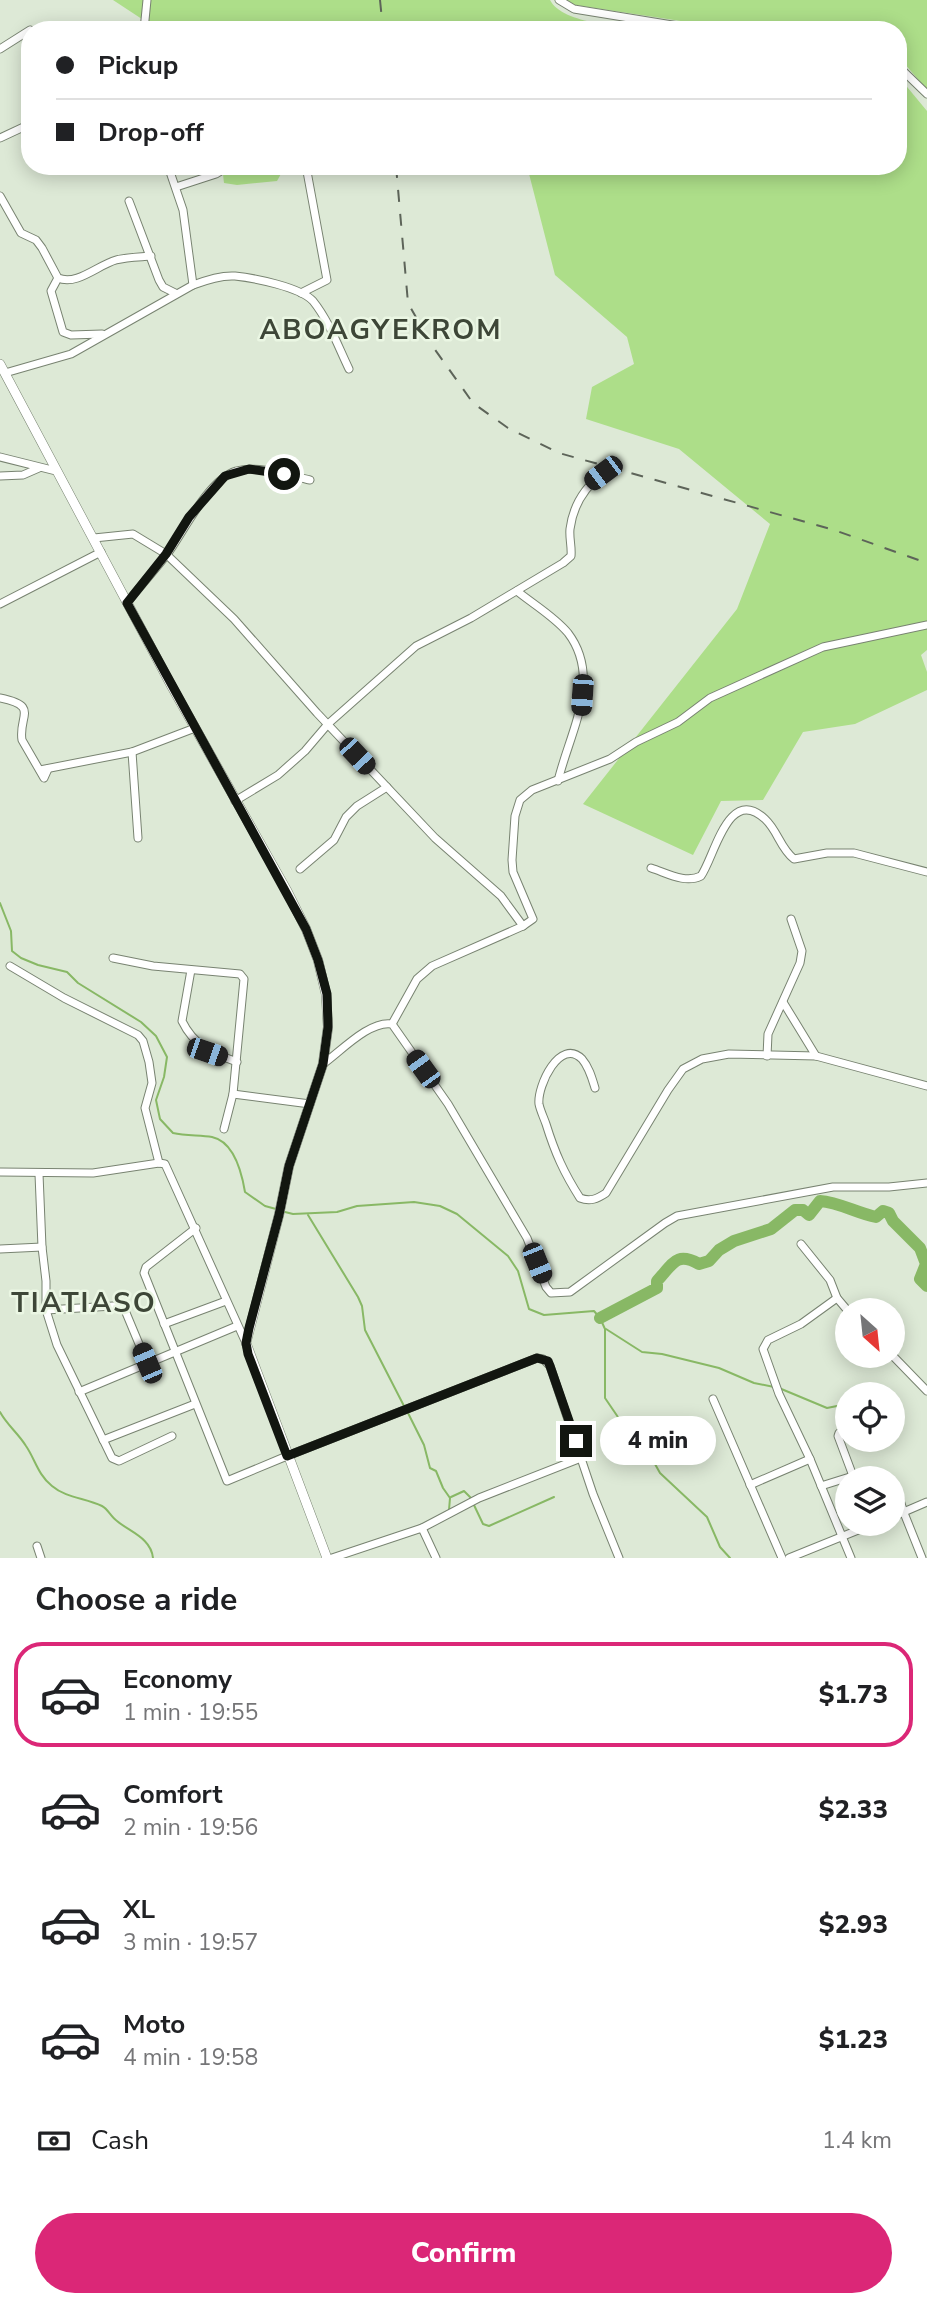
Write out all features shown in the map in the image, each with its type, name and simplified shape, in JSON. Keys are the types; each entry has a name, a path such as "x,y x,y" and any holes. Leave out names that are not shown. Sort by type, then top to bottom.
{"street":[{"path":"145,21 147,0"},
{"path":"559,0 574,9 648,21"},
{"path":"0,49 21,36"},
{"path":"907,75 927,94"},
{"path":"0,138 21,128"},
{"path":"171,175 187,228 193,285"},
{"path":"176,187 213,175"},
{"path":"301,293 327,280 308,175"},
{"path":"0,196 21,233 36,240 58,278 63,281 76,279 116,260 151,256"},
{"path":"129,201 163,287 175,293"},
{"path":"246,1343 289,1166 323,1064 328,1027 327,994 306,929 287,891 235,801 2,369 71,354 175,293 211,278 234,276 280,285 311,299 331,330 349,369"},
{"path":"58,278 51,291 63,332 71,335 107,334"},
{"path":"0,457 56,471"},
{"path":"0,476 23,475 40,467"},
{"path":"127,603 166,554 189,517 225,476 249,469 310,480"},
{"path":"235,801 278,775 305,751 328,724 415,646 471,618 571,556 570,527 575,510 581,495 603,473"},
{"path":"94,538 133,534 166,554 234,619 435,838 501,896 523,926"},
{"path":"0,604 101,552"},
{"path":"517,591 568,634 580,661 581,710 558,781"},
{"path":"392,1024 417,979 432,966 530,922 533,915 513,872 515,816 520,800 532,790 610,759 636,742 678,722 710,698 823,647 840,641 901,632 927,625"},
{"path":"0,698 24,708 26,712 22,740 44,772 47,786"},
{"path":"44,772 64,764 132,752 195,727"},
{"path":"132,752 138,838"},
{"path":"300,869 334,840 346,817 357,806 387,787"},
{"path":"651,868 685,879 693,880 701,876 728,819 738,812 749,810 764,817 777,833 783,850 794,859 827,853 854,853 927,872"},
{"path":"767,1056 768,1034 800,963 802,951 791,919"},
{"path":"113,958 191,970 240,974 244,979 233,1094 224,1129"},
{"path":"10,966 64,998 138,1035 143,1041 152,1083 145,1108 159,1163"},
{"path":"191,970 181,1021 207,1052 237,1062"},
{"path":"783,1002 816,1056"},
{"path":"323,1064 371,1027 382,1023 392,1024 448,1104 527,1238 546,1287 551,1293 570,1292 677,1216 833,1187 889,1187 927,1183"},
{"path":"595,1088 588,1068 580,1057 572,1054 559,1058 550,1067 543,1081 539,1102 561,1168 580,1198 585,1200 596,1199 606,1193 683,1069 702,1059 729,1054 816,1056 927,1086"},
{"path":"233,1094 310,1104"},
{"path":"0,1172 93,1173 165,1164 246,1343 287,1456 329,1558 422,1528 522,1479 582,1458"},
{"path":"39,1174 46,1310 57,1345 112,1458 119,1461 172,1436"},
{"path":"196,1228 144,1270 228,1482 287,1456 537,1358 548,1361 619,1558"},
{"path":"802,1244 830,1280 837,1298"},
{"path":"0,1249 42,1247"},
{"path":"835,1299 801,1324 768,1340 762,1349 835,1521"},
{"path":"164,1324 226,1301"},
{"path":"46,1310 113,1306 124,1308 147,1363"},
{"path":"79,1392 237,1326"},
{"path":"905,1368 927,1391"},
{"path":"713,1399 782,1558"},
{"path":"103,1440 195,1404"},
{"path":"750,1485 810,1459"},
{"path":"821,1486 835,1482"},
{"path":"905,1513 927,1502"},
{"path":"905,1516 922,1558"},
{"path":"422,1528 436,1558"},
{"path":"789,1558 841,1536 851,1558"},
{"path":"37,1546 41,1558"}],"green space":[{"path":"113,0 550,0 568,15 588,21 145,21"},
{"path":"567,0 927,0 927,90 907,67 907,21 681,21 575,5"},
{"path":"907,87 927,111 927,650 921,655 927,672 927,690 855,724 803,732 763,800 721,801 693,855 583,804 737,609 770,524 679,449 586,419 592,387 634,364 627,337 555,275 529,175 907,175"},
{"path":"223,175 280,175 277,181 237,185 224,183"}],"waterway":[{"path":"0,903 11,931 12,951 38,965 67,972 78,983 141,1022 156,1036 167,1057 156,1100 160,1119 173,1133 220,1140 236,1160 245,1192 265,1206 276,1209"},
{"path":"600,1318 657,1288 657,1281 675,1261 685,1259 699,1264 709,1261 719,1250 734,1241 771,1229 795,1210 803,1210 809,1215 820,1201 876,1217 883,1211 889,1213 893,1221 920,1248 926,1264 920,1279 927,1286"},
{"path":"285,1212 337,1212 357,1206 414,1202 440,1206 457,1214 508,1256 518,1271 529,1309 544,1315 594,1311 605,1329 605,1398 622,1423 646,1448 660,1473 707,1517 720,1547 730,1558"},
{"path":"308,1215 358,1297 365,1330 404,1406"},
{"path":"606,1329 642,1352 662,1354 719,1368 754,1383 774,1387"},
{"path":"779,1388 827,1408 835,1406"},
{"path":"0,1412 23,1441 47,1482 63,1493 104,1507 115,1519 144,1540 153,1558"},
{"path":"408,1413 424,1445 430,1468 436,1471 450,1498 449,1510"},
{"path":"451,1497 464,1491 471,1498"},
{"path":"473,1503 483,1524 489,1526 554,1497"}],"railway":[{"path":"380,0 382,21"},
{"path":"397,175 408,303 431,344 473,403 508,428 559,453 834,530 927,563"}],"district":[{"name":"ABOAGYEKROM","path":"381,330"},
{"name":"TIATIASO","path":"84,1303"}],"route":[{"path":"284,474 249,469 225,476 189,517 177,540 127,603 287,891 306,929 327,994 328,1027 323,1064 289,1166 249,1328 246,1343 248,1354 287,1456 537,1358 548,1361 576,1441"}]}
